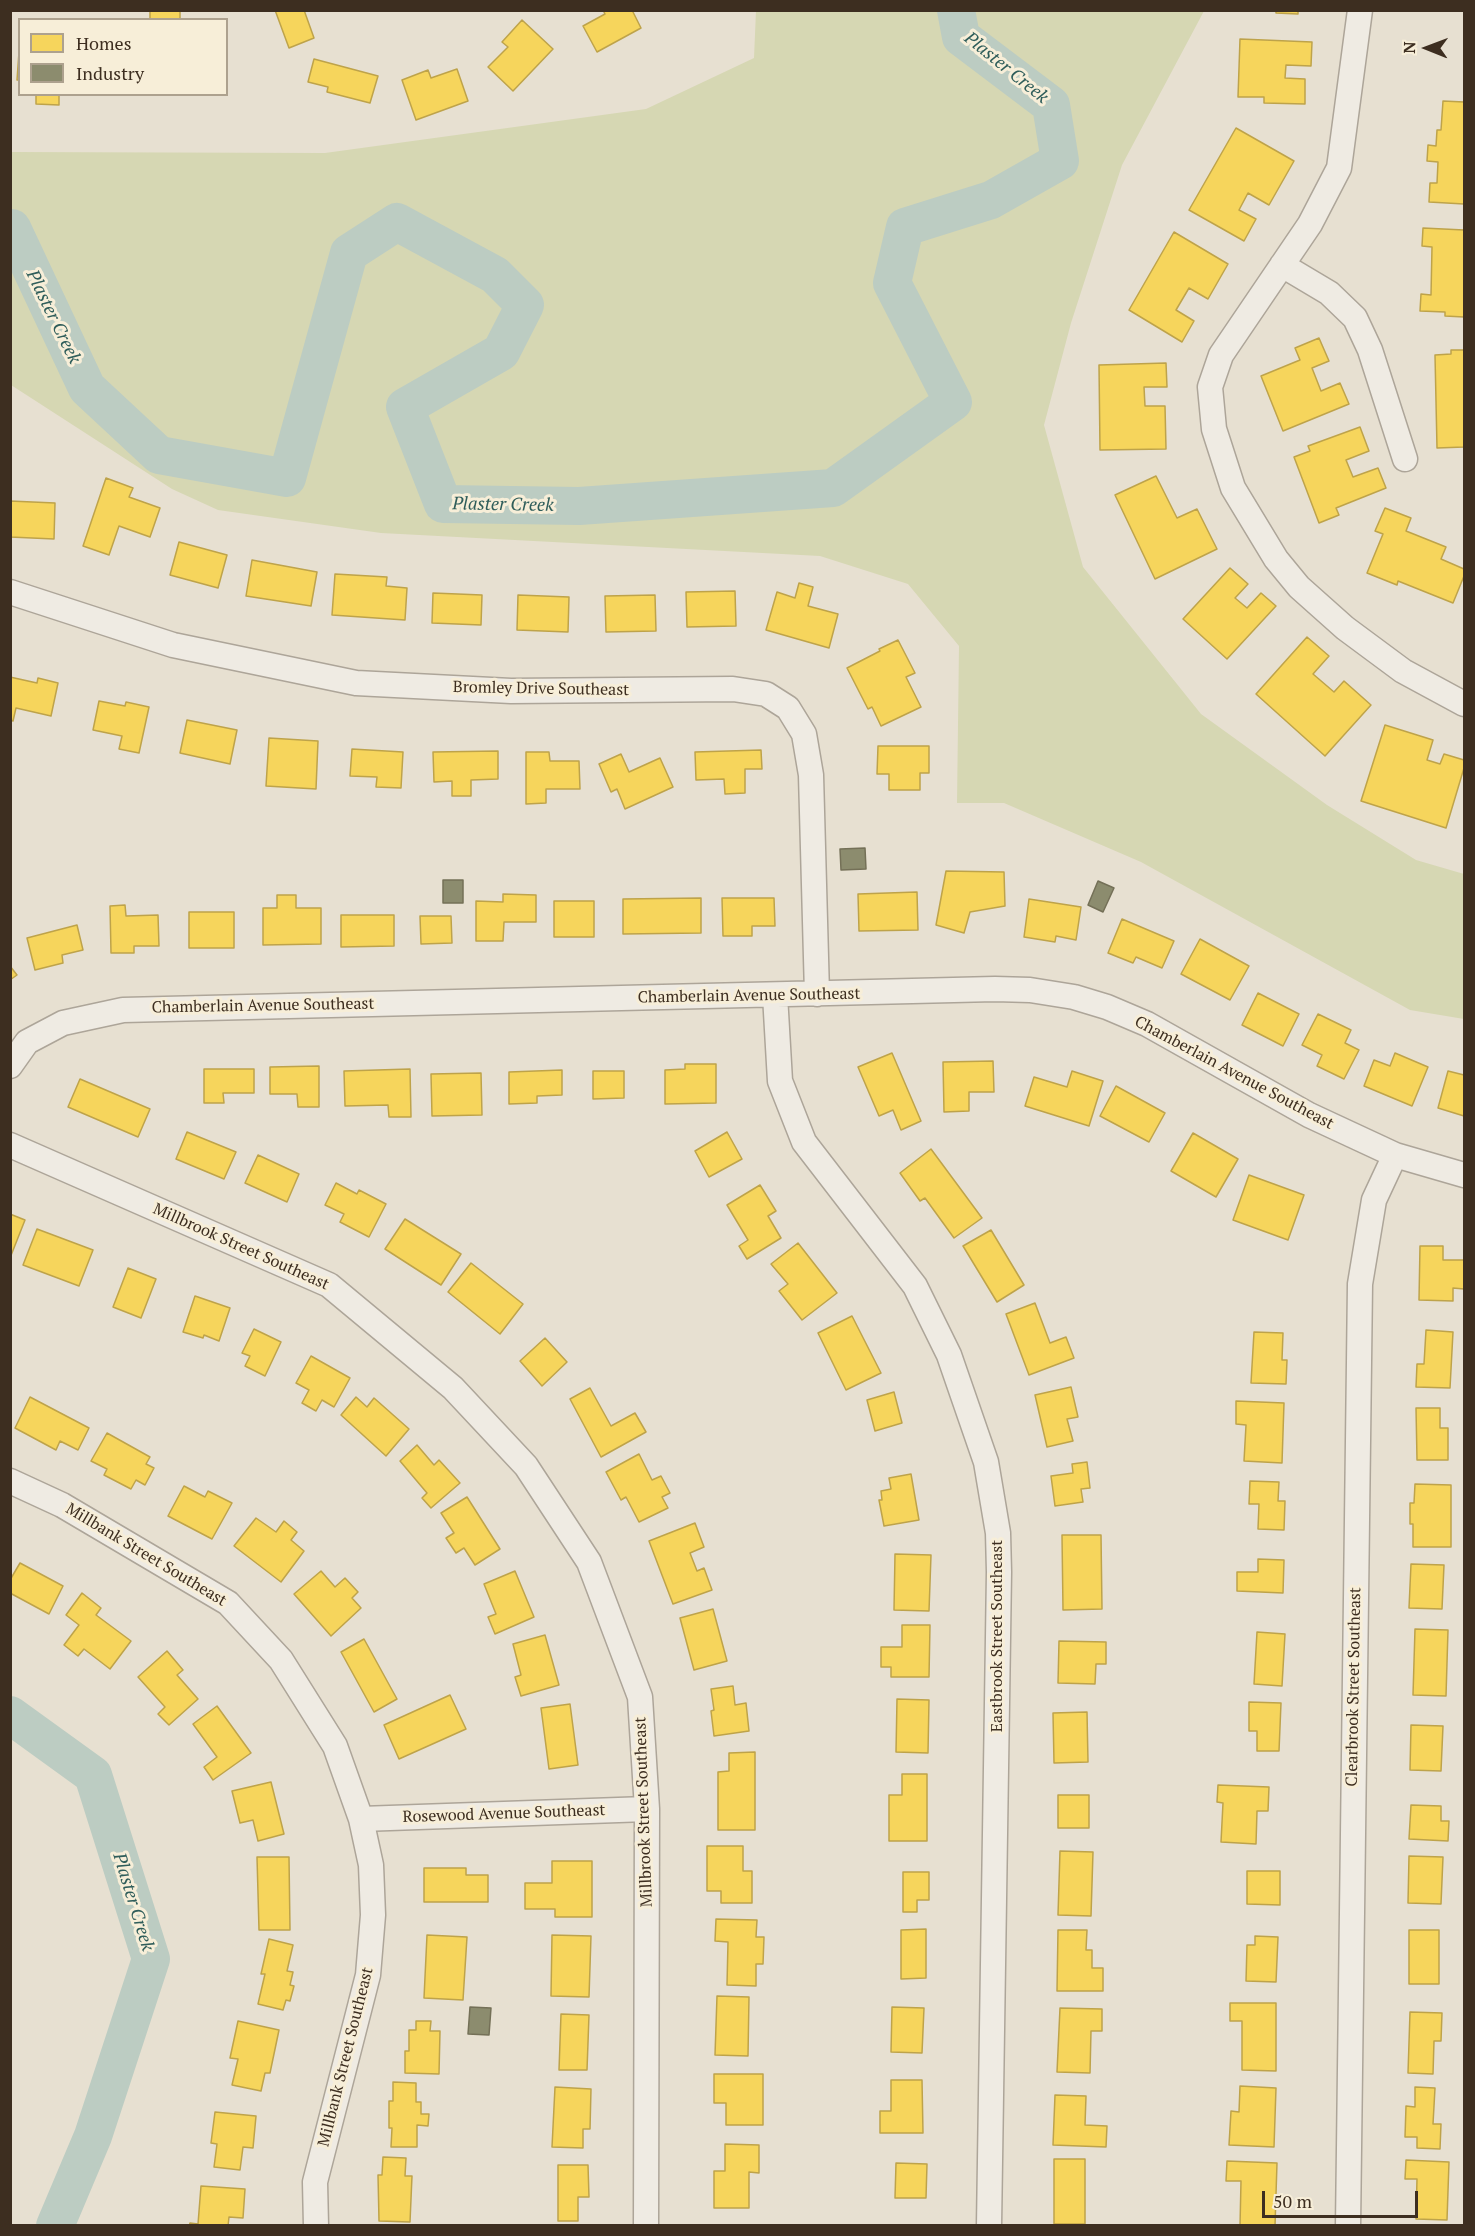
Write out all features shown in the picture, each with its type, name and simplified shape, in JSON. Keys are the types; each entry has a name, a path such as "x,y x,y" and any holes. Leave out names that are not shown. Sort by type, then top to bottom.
{"street":[{"path":"1360,10 1340,168 1310,224 1221,356 1210,387 1214,429 1233,488 1276,559 1299,587 1345,628 1403,671 1464,704"},
{"path":"1282,265 1329,293 1354,318 1370,350 1405,459"},
{"name":"Bromley Drive Southeast","path":"10,592 173,645 356,684 512,691 733,689 766,694 788,708 804,735 809,765 815,869 817,994"},
{"name":"Chamberlain Avenue Southeast","path":"10,1066 27,1042 63,1023 123,1010 1030,990 1074,997 1107,1007 1147,1024 1309,1115 1395,1155 1464,1175"},
{"name":"Eastbrook Street Southeast","path":"775,995 780,1082 804,1142 915,1286 949,1354 986,1462 998,1533 999,1572 989,2226"},
{"name":"Millbrook Street Southeast","path":"10,1145 329,1285 453,1388 526,1466 589,1562 640,1697 647,1809 646,2226"},
{"name":"Clearbrook Street Southeast","path":"1348,2226 1360,1284 1374,1200 1395,1155"},
{"name":"Millbank Street Southeast","path":"10,1481 62,1505 228,1603 281,1660 335,1746 362,1819 371,1865 373,1915 368,1975 315,2182 316,2226"},
{"name":"Rosewood Avenue Southeast","path":"362,1819 647,1809"}],"green space":[{"path":"756,11 1204,11 1122,165 1071,323 1044,425 1083,567 1201,714 1327,805 1416,860 1464,874 1464,1019 1410,1010 1141,862 1004,803 957,803 959,646 908,584 820,556 381,533 218,510 172,489 11,385 11,152 325,153 646,109 754,58"}],"building: Homes":[{"path":"150,10 180,10 180,18 150,18"},
{"path":"275,10 304,10 314,38 289,48"},
{"path":"603,10 632,10 641,28 597,52 583,26 605,14"},
{"path":"1276,10 1298,10 1298,14 1276,13"},
{"path":"522,20 553,49 513,91 488,67 508,47 502,42"},
{"path":"1240,39 1312,42 1311,66 1286,65 1285,78 1305,79 1305,104 1264,103 1264,97 1238,97"},
{"path":"314,59 378,76 370,103 327,92 328,87 308,82"},
{"path":"457,69 468,101 416,120 402,80 428,70 431,78"},
{"path":"36,96 59,96 59,105 36,104"},
{"path":"1443,101 1464,102 1464,204 1429,202 1430,183 1437,183 1438,162 1427,161 1428,145 1436,146 1437,130 1441,130"},
{"path":"1236,128 1294,161 1269,205 1248,193 1239,210 1256,219 1244,241 1189,210"},
{"path":"1423,228 1464,230 1464,317 1445,316 1445,312 1420,311 1421,294 1431,295 1432,247 1422,246"},
{"path":"1174,232 1228,264 1208,299 1189,288 1176,310 1194,321 1182,342 1129,310"},
{"path":"1319,338 1329,361 1312,368 1321,391 1340,383 1349,404 1283,431 1261,376 1300,360 1295,348"},
{"path":"1451,350 1464,350 1464,447 1437,448 1435,355 1451,354"},
{"path":"1166,363 1167,387 1144,387 1145,406 1165,406 1166,449 1100,450 1099,365"},
{"path":"1360,427 1369,451 1346,460 1353,477 1378,468 1386,488 1336,508 1339,515 1319,523 1294,457 1310,451 1308,446"},
{"path":"1156,476 1177,518 1197,509 1217,549 1155,579 1115,495"},
{"path":"106,478 133,488 129,497 160,508 150,537 119,526 109,555 83,546"},
{"path":"10,501 55,503 54,539 10,537"},
{"path":"1385,508 1411,518 1406,531 1446,547 1441,559 1464,569 1464,576 1453,603 1398,581 1397,585 1367,573 1383,534 1375,531"},
{"path":"179,542 227,555 218,588 170,575"},
{"path":"252,560 317,572 311,606 246,596"},
{"path":"1230,568 1248,584 1235,598 1247,608 1261,593 1276,606 1227,659 1183,619"},
{"path":"335,574 387,577 386,586 407,588 405,620 332,615"},
{"path":"799,583 813,587 808,606 838,614 829,648 766,630 777,592 795,598"},
{"path":"735,591 736,626 687,627 686,592"},
{"path":"433,593 482,595 481,625 432,623"},
{"path":"518,595 569,597 568,632 517,630"},
{"path":"655,595 656,631 606,632 605,596"},
{"path":"1307,637 1329,656 1313,674 1334,692 1344,681 1371,705 1325,756 1256,694"},
{"path":"898,640 915,673 906,677 921,707 881,726 872,707 868,709 847,668"},
{"path":"10,677 37,683 38,678 58,683 51,716 16,708 13,721 10,720"},
{"path":"99,701 125,706 126,702 149,707 139,753 119,749 122,736 93,730"},
{"path":"187,720 237,730 230,764 180,753"},
{"path":"1385,725 1433,740 1427,760 1440,764 1444,754 1464,760 1464,768 1446,828 1361,801"},
{"path":"269,738 318,741 316,789 266,786"},
{"path":"878,746 929,746 929,773 920,773 920,790 889,790 889,774 877,774"},
{"path":"352,749 403,752 401,788 376,787 377,777 350,776"},
{"path":"761,750 762,769 745,769 745,793 725,794 724,779 696,780 695,752"},
{"path":"498,751 498,779 471,780 471,796 452,796 452,781 434,782 433,752"},
{"path":"526,752 549,752 550,761 579,761 580,789 546,789 546,803 526,804"},
{"path":"621,754 629,772 660,758 673,787 625,809 617,789 611,792 599,764"},
{"path":"946,871 1004,872 1005,906 970,912 964,933 936,925"},
{"path":"917,892 918,930 859,931 858,894"},
{"path":"503,894 536,895 536,922 504,922 503,941 476,941 476,901 503,902"},
{"path":"277,895 296,895 296,908 321,908 321,944 263,945 263,908 277,908"},
{"path":"701,898 701,933 623,934 623,899"},
{"path":"722,898 774,898 775,926 752,926 752,936 723,936"},
{"path":"1029,899 1081,907 1076,940 1056,936 1055,942 1024,937"},
{"path":"554,901 594,901 594,937 554,937"},
{"path":"125,905 126,916 158,915 159,946 134,946 134,953 111,953 110,906"},
{"path":"189,912 234,912 234,948 189,948"},
{"path":"341,915 394,915 394,946 341,947"},
{"path":"420,916 451,916 452,943 421,944"},
{"path":"1122,919 1174,941 1162,968 1136,957 1133,963 1108,953"},
{"path":"77,925 83,950 62,955 63,963 35,970 27,938"},
{"path":"1200,939 1249,966 1230,1000 1181,974"},
{"path":"10,966 17,975 10,980"},
{"path":"1258,993 1299,1014 1283,1046 1242,1025"},
{"path":"1318,1014 1351,1030 1345,1043 1359,1050 1344,1079 1317,1066 1322,1055 1302,1045"},
{"path":"892,1053 921,1121 901,1130 893,1110 879,1116 858,1067"},
{"path":"1395,1053 1428,1067 1412,1106 1364,1086 1374,1060 1390,1066"},
{"path":"993,1061 994,1092 969,1092 969,1111 944,1112 943,1062"},
{"path":"685,1064 716,1064 716,1103 665,1104 665,1070 685,1069"},
{"path":"319,1066 319,1107 298,1107 297,1094 270,1094 270,1067"},
{"path":"204,1069 254,1069 254,1093 223,1093 224,1103 204,1103"},
{"path":"410,1069 411,1117 389,1117 388,1105 345,1106 344,1071"},
{"path":"562,1070 562,1095 537,1096 537,1103 509,1104 509,1072"},
{"path":"593,1071 624,1071 624,1098 593,1099"},
{"path":"1072,1071 1103,1081 1089,1126 1025,1106 1034,1077 1067,1087"},
{"path":"1448,1071 1464,1075 1464,1116 1438,1108"},
{"path":"481,1073 482,1115 432,1116 431,1074"},
{"path":"80,1079 150,1109 138,1137 68,1107"},
{"path":"1116,1086 1165,1113 1149,1142 1100,1116"},
{"path":"187,1132 236,1152 224,1179 176,1159"},
{"path":"727,1132 742,1159 709,1177 695,1151"},
{"path":"1193,1133 1238,1159 1216,1197 1171,1171"},
{"path":"931,1149 982,1218 954,1238 925,1198 920,1201 900,1173"},
{"path":"258,1155 299,1174 287,1202 245,1183"},
{"path":"1249,1175 1304,1195 1288,1240 1233,1220"},
{"path":"336,1183 357,1194 359,1190 386,1204 369,1237 340,1222 344,1214 325,1205"},
{"path":"760,1185 776,1211 768,1216 781,1238 747,1259 739,1246 748,1240 727,1205"},
{"path":"10,1214 25,1220 10,1258"},
{"path":"405,1219 461,1254 441,1285 385,1249"},
{"path":"37,1229 93,1250 79,1286 23,1265"},
{"path":"991,1230 1024,1285 997,1302 963,1246"},
{"path":"798,1243 837,1293 802,1320 779,1291 788,1284 771,1264"},
{"path":"1420,1246 1443,1246 1443,1260 1464,1260 1464,1289 1453,1288 1453,1301 1419,1300"},
{"path":"471,1263 523,1304 500,1334 448,1292"},
{"path":"128,1268 156,1279 141,1318 113,1307"},
{"path":"195,1296 230,1308 219,1341 204,1335 203,1338 183,1332"},
{"path":"1035,1303 1050,1343 1066,1337 1074,1358 1029,1375 1006,1314"},
{"path":"852,1316 881,1373 846,1390 818,1333"},
{"path":"254,1329 281,1342 265,1376 245,1366 250,1356 242,1353"},
{"path":"1426,1330 1453,1332 1450,1388 1416,1387 1417,1364 1424,1364"},
{"path":"1254,1332 1283,1333 1282,1360 1287,1360 1286,1384 1251,1383"},
{"path":"545,1338 567,1362 542,1386 520,1361"},
{"path":"311,1356 350,1378 334,1407 322,1400 316,1411 302,1403 309,1390 296,1383"},
{"path":"1071,1387 1078,1417 1067,1419 1073,1441 1047,1447 1035,1395"},
{"path":"590,1388 611,1426 635,1413 646,1432 601,1457 570,1399"},
{"path":"894,1392 902,1423 875,1431 867,1400"},
{"path":"30,1397 89,1428 78,1450 60,1441 56,1450 15,1428"},
{"path":"356,1397 367,1407 374,1398 409,1429 386,1456 341,1415"},
{"path":"1236,1401 1284,1403 1282,1463 1244,1461 1246,1425 1236,1424"},
{"path":"1416,1408 1440,1408 1440,1428 1448,1428 1448,1460 1417,1460"},
{"path":"107,1433 150,1457 146,1464 154,1468 145,1485 136,1480 131,1489 104,1475 107,1469 91,1461"},
{"path":"417,1445 434,1465 439,1460 460,1483 431,1508 422,1498 427,1493 400,1461"},
{"path":"639,1454 652,1480 661,1476 670,1493 662,1497 668,1508 639,1522 626,1497 621,1500 606,1472"},
{"path":"1087,1462 1090,1488 1081,1489 1083,1502 1055,1506 1051,1476 1073,1473 1072,1464"},
{"path":"911,1474 919,1520 884,1526 879,1500 882,1500 881,1491 891,1489 889,1478"},
{"path":"1250,1481 1279,1482 1278,1501 1285,1501 1284,1530 1258,1529 1259,1504 1249,1504"},
{"path":"1415,1484 1451,1485 1451,1547 1413,1547 1410,1503 1414,1503"},
{"path":"184,1486 205,1497 208,1491 232,1503 212,1539 168,1516"},
{"path":"467,1497 500,1549 475,1565 464,1548 456,1553 446,1538 454,1533 441,1513"},
{"path":"256,1518 276,1532 284,1521 297,1532 291,1540 304,1551 281,1582 234,1546"},
{"path":"695,1523 704,1547 690,1553 697,1571 704,1568 712,1590 673,1604 649,1541"},
{"path":"1062,1535 1101,1535 1102,1609 1063,1610"},
{"path":"895,1554 931,1555 929,1611 894,1610"},
{"path":"1258,1559 1284,1560 1283,1593 1237,1591 1237,1572 1258,1572"},
{"path":"20,1563 63,1586 49,1614 10,1593 10,1580"},
{"path":"1411,1564 1444,1565 1442,1609 1409,1608"},
{"path":"321,1571 335,1587 345,1578 358,1592 352,1598 361,1608 331,1636 294,1594"},
{"path":"515,1571 534,1617 495,1634 488,1617 496,1614 484,1584"},
{"path":"82,1593 101,1608 96,1615 131,1641 110,1669 84,1649 78,1656 64,1645 79,1625 66,1615"},
{"path":"713,1609 727,1661 694,1670 680,1618"},
{"path":"902,1625 930,1625 929,1677 891,1677 891,1667 881,1667 881,1647 902,1647"},
{"path":"1415,1629 1448,1630 1446,1696 1413,1695"},
{"path":"1257,1632 1285,1634 1282,1686 1254,1684"},
{"path":"545,1635 559,1685 521,1696 515,1677 521,1675 513,1644"},
{"path":"364,1639 397,1699 374,1712 341,1652"},
{"path":"1059,1641 1106,1642 1106,1664 1096,1664 1095,1684 1058,1683"},
{"path":"167,1651 183,1670 177,1675 198,1699 169,1725 158,1714 165,1707 138,1677"},
{"path":"733,1686 735,1705 746,1703 749,1731 714,1736 711,1689"},
{"path":"450,1695 466,1729 399,1759 384,1725"},
{"path":"897,1699 929,1700 928,1753 896,1752"},
{"path":"1249,1702 1281,1703 1279,1751 1257,1751 1257,1731 1249,1731"},
{"path":"570,1704 578,1765 549,1769 541,1708"},
{"path":"217,1706 251,1753 213,1780 204,1767 217,1757 193,1724"},
{"path":"1087,1712 1088,1762 1054,1763 1053,1713"},
{"path":"1411,1725 1443,1726 1441,1771 1410,1770"},
{"path":"755,1752 755,1830 718,1830 718,1772 729,1771 729,1753"},
{"path":"902,1774 927,1774 927,1841 889,1841 889,1795 902,1795"},
{"path":"271,1782 284,1834 258,1841 253,1820 240,1823 232,1791"},
{"path":"1218,1785 1269,1787 1268,1811 1257,1811 1256,1844 1221,1842 1223,1803 1217,1802"},
{"path":"1058,1795 1089,1795 1089,1828 1058,1828"},
{"path":"1411,1805 1441,1806 1441,1821 1449,1821 1448,1841 1409,1839"},
{"path":"707,1846 743,1846 743,1871 752,1871 752,1903 721,1903 721,1891 707,1891"},
{"path":"1060,1851 1093,1852 1091,1916 1058,1915"},
{"path":"1409,1856 1443,1857 1441,1904 1408,1903"},
{"path":"257,1857 289,1857 290,1930 259,1930"},
{"path":"552,1861 592,1861 592,1917 555,1917 555,1909 525,1909 525,1883 552,1883"},
{"path":"424,1868 466,1868 466,1875 488,1875 488,1902 424,1902"},
{"path":"1247,1871 1280,1871 1280,1905 1247,1904"},
{"path":"903,1872 929,1872 929,1900 917,1900 917,1912 903,1912"},
{"path":"716,1919 757,1920 756,1937 764,1937 763,1964 756,1964 756,1986 727,1985 728,1942 715,1941"},
{"path":"926,1929 926,1978 901,1979 901,1930"},
{"path":"1058,1930 1087,1930 1086,1950 1092,1950 1092,1968 1103,1968 1103,1991 1057,1991"},
{"path":"1409,1930 1439,1930 1439,1984 1409,1984"},
{"path":"427,1935 467,1937 463,2000 424,1998"},
{"path":"552,1935 591,1936 589,1997 551,1996"},
{"path":"1255,1936 1278,1937 1276,1982 1246,1981 1247,1945 1255,1945"},
{"path":"269,1939 293,1945 287,1971 293,1972 290,1985 294,1986 290,2001 286,2000 283,2010 258,2004 265,1974 261,1974"},
{"path":"717,1996 749,1997 748,2056 715,2055"},
{"path":"1230,2003 1276,2003 1276,2071 1242,2070 1242,2021 1230,2021"},
{"path":"892,2007 924,2008 922,2053 891,2052"},
{"path":"1060,2008 1102,2009 1102,2031 1091,2031 1090,2073 1057,2072"},
{"path":"1410,2012 1442,2013 1441,2041 1434,2041 1433,2074 1408,2073"},
{"path":"561,2014 589,2015 587,2070 559,2070"},
{"path":"238,2021 279,2030 270,2073 265,2073 261,2091 232,2085 238,2059 230,2058"},
{"path":"416,2021 431,2021 430,2031 440,2031 439,2074 405,2073 405,2051 409,2051 409,2030 416,2030"},
{"path":"714,2074 763,2074 763,2125 726,2125 726,2103 714,2103"},
{"path":"891,2080 922,2080 923,2133 880,2133 880,2111 891,2111"},
{"path":"393,2082 416,2083 416,2102 421,2102 421,2114 429,2114 428,2126 417,2125 417,2147 391,2147 392,2128 389,2128 389,2101 393,2101"},
{"path":"1240,2086 1276,2088 1274,2147 1229,2145 1231,2111 1239,2112"},
{"path":"555,2087 591,2089 590,2129 583,2129 583,2148 552,2147"},
{"path":"1415,2087 1435,2088 1433,2124 1441,2124 1440,2149 1417,2148 1417,2137 1405,2137 1406,2106 1415,2107"},
{"path":"1055,2095 1086,2096 1085,2125 1107,2126 1106,2147 1053,2145"},
{"path":"215,2112 256,2116 253,2148 243,2147 240,2170 214,2167 217,2144 211,2143"},
{"path":"725,2144 759,2145 759,2173 749,2172 749,2208 714,2208 714,2171 725,2171"},
{"path":"383,2157 406,2158 405,2176 412,2176 410,2222 379,2221 378,2175 382,2175"},
{"path":"1054,2159 1085,2159 1085,2224 1054,2224"},
{"path":"1406,2160 1449,2162 1447,2220 1416,2219 1417,2179 1405,2179"},
{"path":"1227,2161 1277,2163 1275,2226 1240,2226 1241,2181 1226,2181"},
{"path":"896,2163 927,2164 926,2198 895,2198"},
{"path":"558,2165 588,2165 589,2197 578,2197 578,2221 558,2221"},
{"path":"201,2186 245,2189 243,2218 229,2217 228,2226 189,2226 190,2223 198,2224"}],"building: Industry":[{"path":"865,848 866,869 841,870 840,849"},
{"path":"443,880 463,880 463,903 443,903"},
{"path":"1098,881 1114,888 1103,912 1088,905"},
{"path":"470,2007 491,2008 489,2035 468,2034"}],"waterway":[{"name":"Plaster Creek","path":"10,228 12,228 87,388 159,455 287,478 349,253 397,222 495,275 525,305 501,352 405,407 443,504 579,506 833,488 953,402 892,283 905,227 991,200 1060,161 1051,105 961,37 956,10"},
{"name":"Plaster Creek","path":"10,1715 93,1775 151,1959 93,2136 55,2226"}]}
